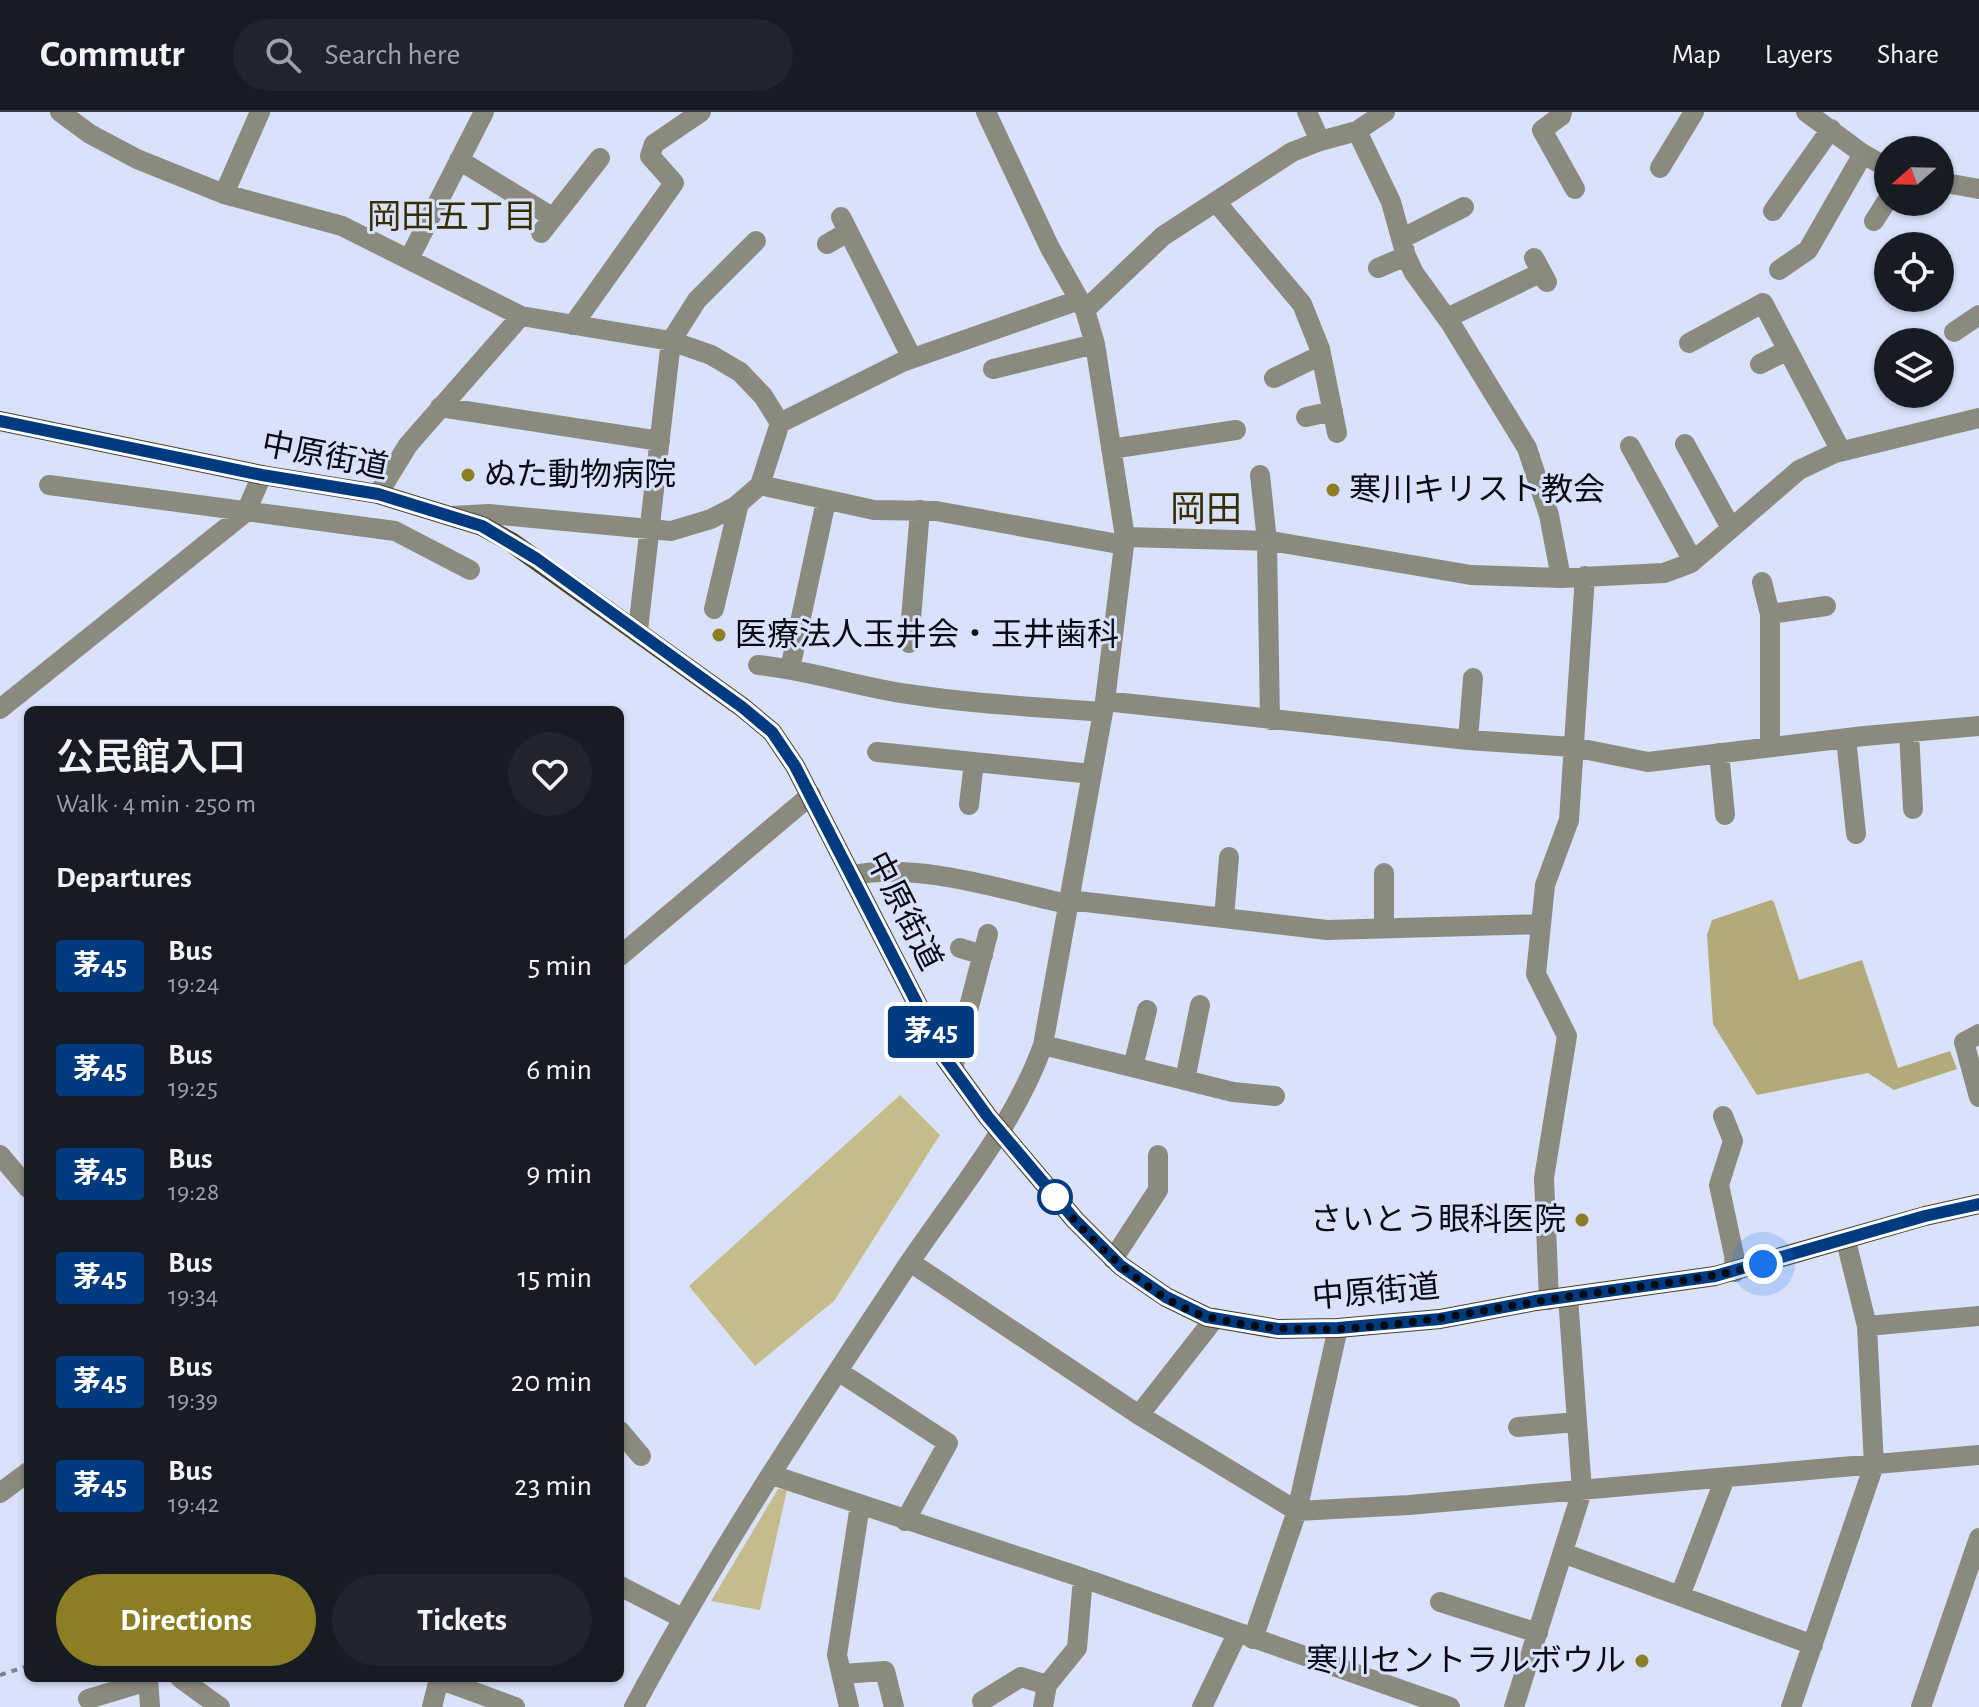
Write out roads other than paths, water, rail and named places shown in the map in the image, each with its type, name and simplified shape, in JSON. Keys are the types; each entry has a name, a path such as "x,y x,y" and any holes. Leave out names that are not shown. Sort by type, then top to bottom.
{"main road":[{"name":"中原街道","path":"0,421 262,475 378,494 452,516 482,526 511,542 638,630 772,732 811,795 898,968 953,1068 1000,1131 1075,1220 1113,1259 1166,1297 1215,1318 1278,1329 1338,1328 1440,1319 1735,1272 1925,1216 1979,1204"}],"street":[{"path":"60,112 90,134 137,159 224,194 342,226 521,316 671,341 711,355 740,372 763,396 780,423"},
{"path":"224,194 260,112"},
{"path":"409,259 484,112"},
{"path":"573,325 674,183 650,156 654,144 701,112"},
{"path":"634,1707 682,1618 838,1371 1000,1131 1033,1072 1043,1045 1104,706 1124,541 1095,344 1082,305 1050,248 986,112"},
{"path":"1307,112 1320,141"},
{"path":"452,516 489,514 671,531 711,519 739,503 760,485 780,423 912,358 1082,305 1163,236 1292,152 1357,131 1385,112"},
{"path":"1562,112 1542,130 1575,189"},
{"path":"1660,168 1694,112"},
{"path":"1772,211 1818,117 1874,160"},
{"path":"1357,131 1391,202 1414,273 1447,318 1527,448 1549,515 1561,578"},
{"path":"1779,270 1808,250 1863,154"},
{"path":"459,160 547,225 600,158"},
{"path":"1954,185 1979,189"},
{"path":"1216,202 1302,304 1314,308 1337,433"},
{"path":"1378,268 1464,207"},
{"path":"1874,221 1877,216"},
{"path":"827,244 844,224 912,358"},
{"path":"638,630 671,341 697,300 756,241"},
{"path":"1447,318 1540,273 1547,282 1534,258"},
{"path":"1689,343 1763,303 1841,451"},
{"path":"1954,332 1979,315"},
{"path":"378,494 408,445 521,316"},
{"path":"993,369 1095,344"},
{"path":"1760,364 1788,350"},
{"path":"1274,378 1321,355"},
{"path":"440,407 660,441"},
{"path":"1306,417 1333,411"},
{"path":"760,485 874,510 920,510 1124,541 1267,541 1471,575 1561,578 1664,573 1693,561 1799,470 1841,451 1979,418"},
{"path":"1111,449 1236,430"},
{"path":"1685,444 1731,528"},
{"path":"1619,469 1634,454 1693,561"},
{"path":"0,709 246,512 262,475"},
{"path":"1260,475 1267,541 1270,720"},
{"path":"49,485 395,531 470,570"},
{"path":"790,669 826,501"},
{"path":"714,609 739,503"},
{"path":"909,643 920,510"},
{"path":"1514,1707 1582,1491 1577,1422 1544,1178 1567,1036 1536,974 1545,885 1569,820 1585,576"},
{"path":"1762,582 1770,614 1770,747"},
{"path":"1770,614 1826,606"},
{"path":"758,665 932,698 1104,706 1573,747 1648,762 1846,738 1979,726"},
{"path":"1468,740 1473,678"},
{"path":"1909,732 1913,809"},
{"path":"1846,738 1856,834"},
{"path":"877,752 901,765 974,762 1092,774"},
{"path":"1719,753 1725,815"},
{"path":"969,805 974,762"},
{"path":"624,953 811,795"},
{"path":"1224,918 1229,857"},
{"path":"853,875 876,870 933,870 1069,902 1327,930 1541,924"},
{"path":"1384,873 1384,928"},
{"path":"953,1068 988,934"},
{"path":"960,948 983,955"},
{"path":"1185,1080 1200,1005"},
{"path":"1133,1067 1147,1010"},
{"path":"1979,1034 1964,1042 1979,1097"},
{"path":"1043,1045 1233,1092 1275,1096"},
{"path":"1723,1116 1733,1141 1719,1185 1735,1272"},
{"path":"0,1155 24,1183"},
{"path":"1113,1259 1158,1190 1158,1155"},
{"path":"1791,1707 1874,1465 1867,1326 1846,1241"},
{"path":"910,1262 1139,1415 1297,1511 1582,1491 1979,1455"},
{"path":"1867,1326 1979,1316"},
{"path":"1139,1415 1215,1318"},
{"path":"1197,1705 1245,1636 1297,1511 1338,1328"},
{"path":"838,1371 948,1443 905,1521"},
{"path":"1518,1427 1577,1422"},
{"path":"624,1436 641,1456"},
{"path":"0,1493 24,1475"},
{"path":"772,1475 1083,1578 1450,1707"},
{"path":"1680,1596 1725,1478"},
{"path":"849,1707 837,1655 860,1505"},
{"path":"1921,1707 1979,1538"},
{"path":"1563,1553 1813,1645"},
{"path":"1043,1707 1047,1685 1077,1648 1083,1578"},
{"path":"624,1588 682,1618"},
{"path":"1440,1602 1538,1633"},
{"path":"842,1674 885,1671 894,1707"},
{"path":"982,1701 1021,1677 1047,1685"},
{"path":"88,1699 139,1682"},
{"path":"148,1682 150,1707"},
{"path":"186,1682 220,1707"},
{"path":"432,1707 438,1682"},
{"path":"445,1682 484,1702 515,1707"}],"place":[{"name":"ぬた動物病院","path":"468,475"},
{"name":"寒川キリスト教会","path":"1333,490"},
{"name":"医療法人玉井会・玉井歯科","path":"719,635"},
{"name":"さいとう眼科医院","path":"1582,1220"},
{"name":"寒川セントラルボウル","path":"1642,1661"}],"district":[{"name":"岡田五丁目","path":"452,218"},
{"name":"岡田","path":"1206,510"}]}
